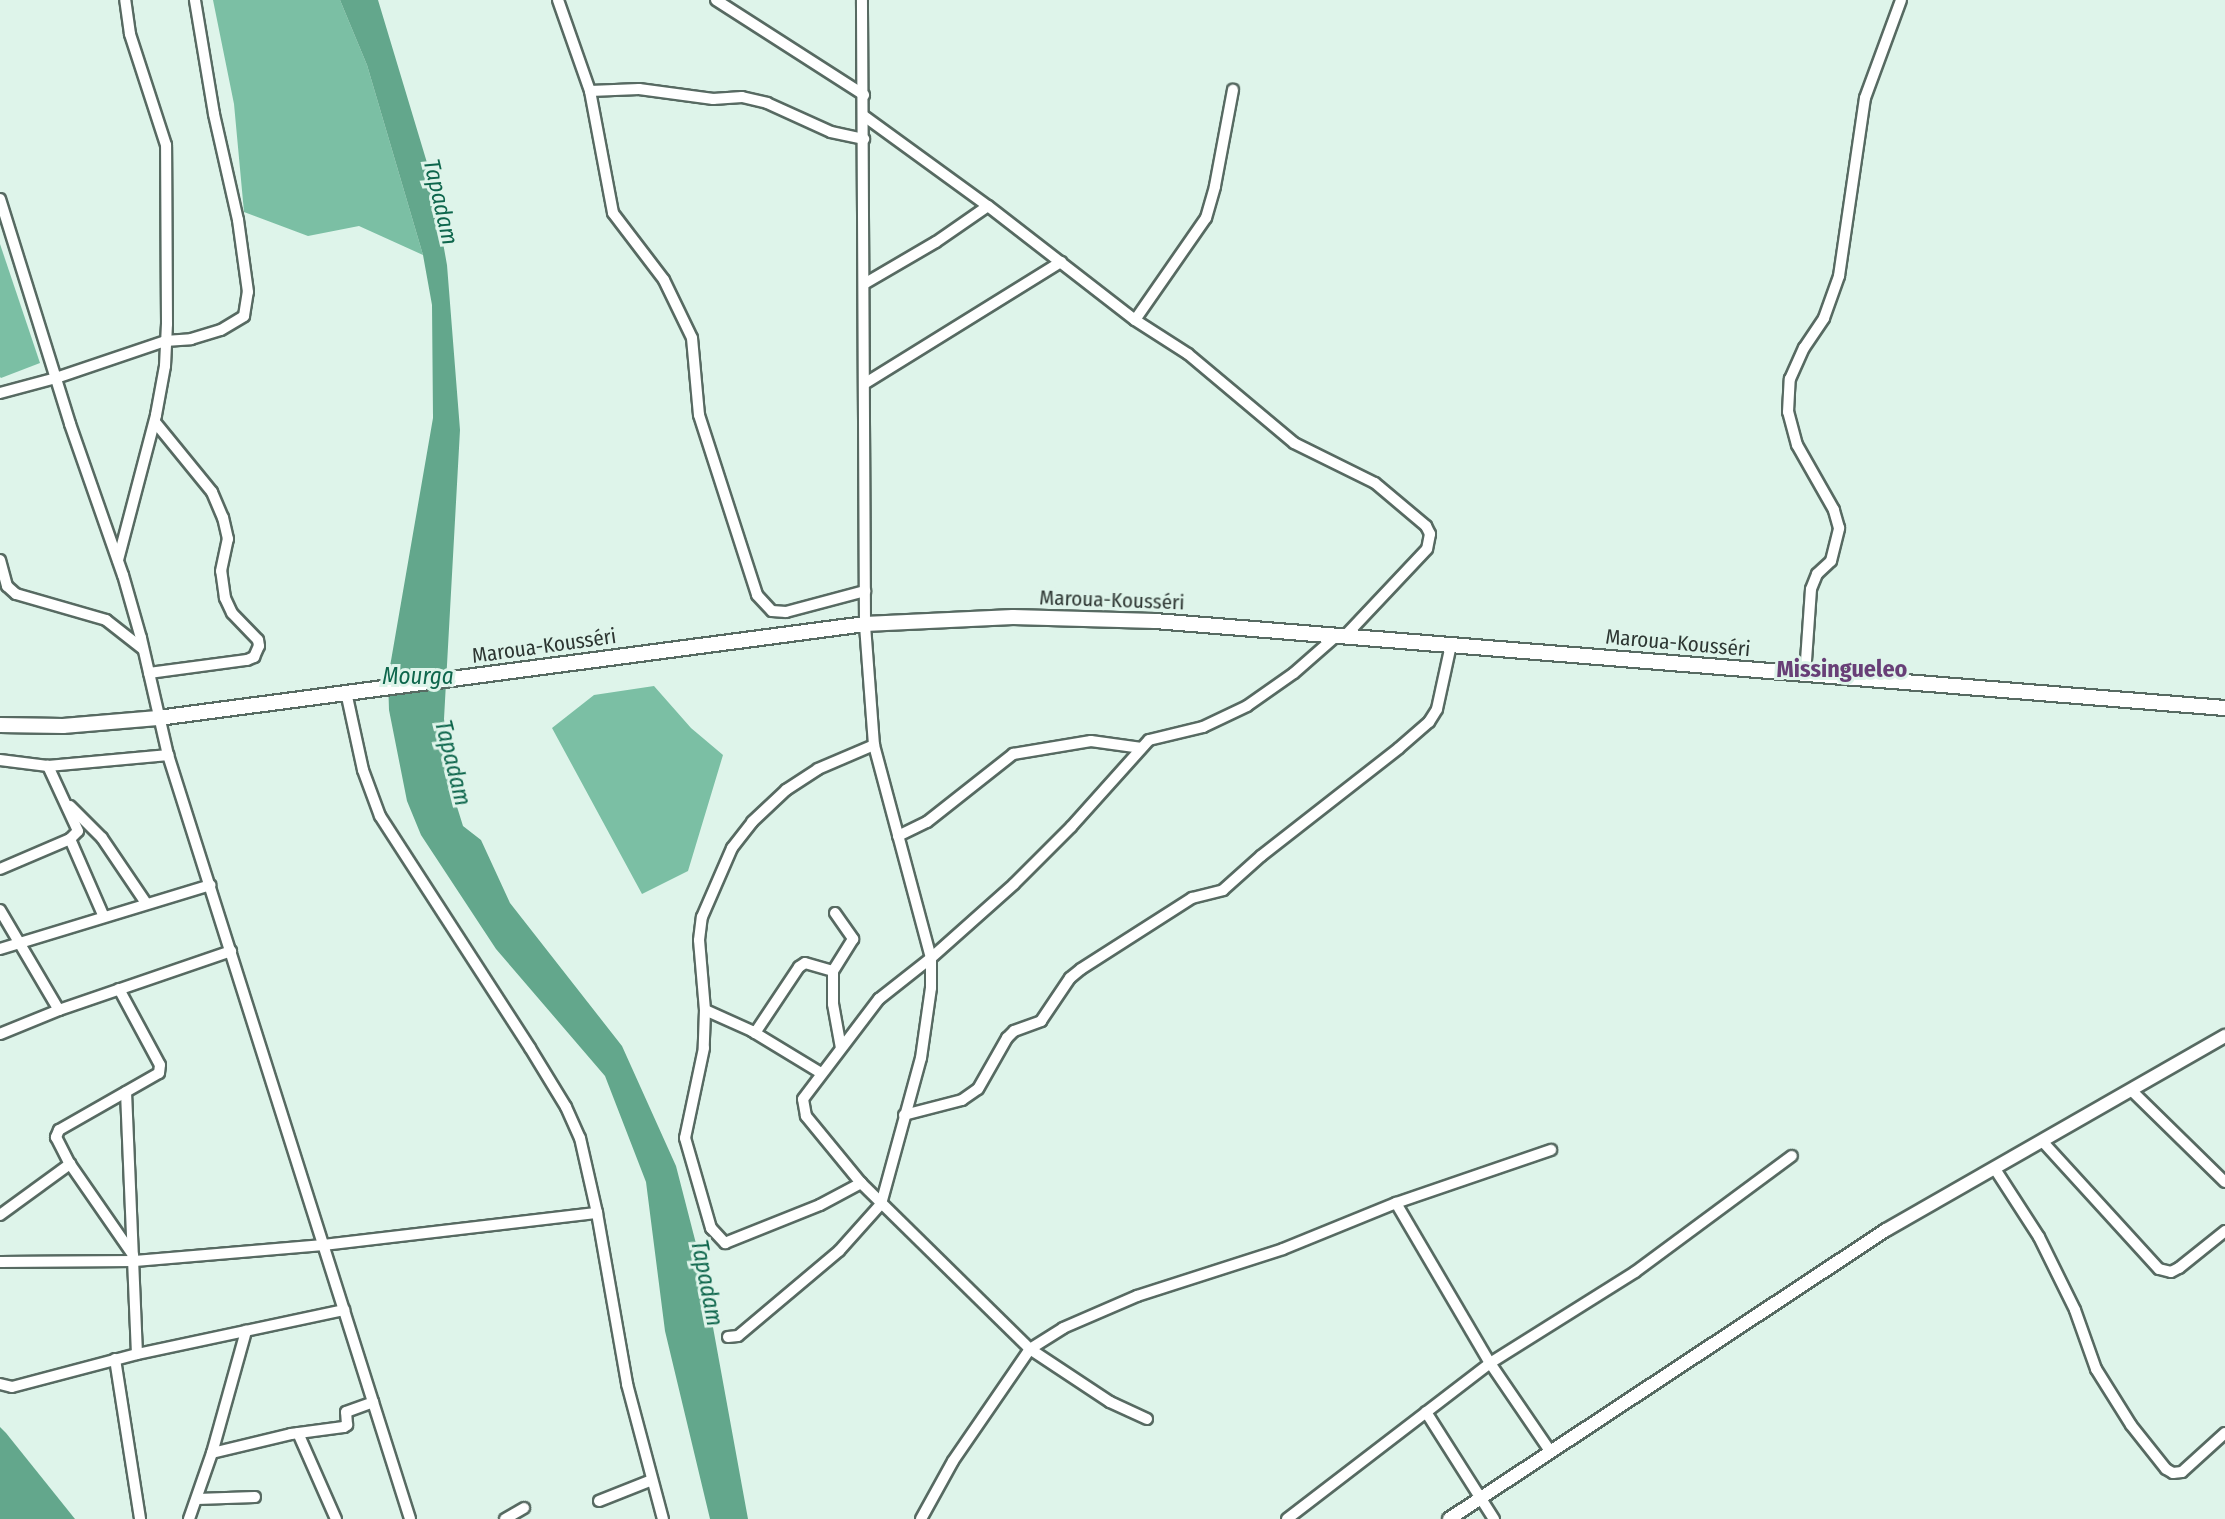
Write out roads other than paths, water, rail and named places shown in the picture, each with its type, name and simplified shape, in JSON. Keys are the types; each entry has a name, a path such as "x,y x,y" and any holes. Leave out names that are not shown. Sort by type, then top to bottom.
{"highway":[{"name":"Maroua-Kousséri","path":"0,725 62,726 158,718 865,624 1013,617 1155,621 2225,708"}],"main road":[{"path":"1449,1519 1864,1244 2225,1036"}],"street":[{"path":"118,561 155,422 164,375 164,193 168,162 159,120 130,34 125,0"},
{"path":"0,393 56,378 165,341 191,339 234,324 244,316 248,292 238,220 214,114 195,0"},
{"path":"558,0 590,91 613,213 664,279 692,338 698,415 757,595 772,611 786,612 865,591"},
{"path":"716,0 864,94"},
{"path":"728,1337 738,1336 839,1251 881,1204 921,1058 931,988 931,958 874,745 865,624 862,0"},
{"path":"1805,675 1811,589 1817,574 1831,561 1839,528 1834,510 1797,445 1788,412 1790,379 1804,348 1824,318 1839,276 1865,98 1901,0"},
{"path":"590,91 639,89 713,99 742,97 767,103 831,132 864,139"},
{"path":"1135,320 1206,218 1215,186 1233,90"},
{"path":"864,116 988,206 1135,320 1188,354 1294,443 1375,483 1426,526 1430,534 1427,548 1339,638 1294,673 1247,706 1203,727 1153,737 1063,835 931,958 879,999 806,1093 803,1108 806,1116 861,1183 1030,1349 1110,1402 1147,1419"},
{"path":"0,199 56,378 118,561 144,649 168,755 410,1519"},
{"path":"864,284 988,206"},
{"path":"864,384 1061,262"},
{"path":"149,673 247,660 254,657 259,646 258,640 232,613 225,598 221,571 228,538 212,492 155,422"},
{"path":"0,560 7,586 16,594 106,621 144,649"},
{"path":"904,1115 942,1107 970,1095 978,1089 1007,1038 1014,1031 1041,1021 1076,974 1179,906 1223,890 1261,856 1399,748 1429,722 1437,709 1444,687 1451,645"},
{"path":"346,692 363,770 380,816 566,1107 580,1138 597,1213 627,1384 663,1519"},
{"path":"898,836 928,822 1013,754 1091,741 1142,748"},
{"path":"861,1183 820,1205 725,1243 718,1239 711,1227 685,1138 704,1048 705,1010 699,940 702,917 732,848 752,821 786,790 818,769 874,745"},
{"path":"0,760 48,766 168,755"},
{"path":"0,869 70,839 78,831 69,806 48,766"},
{"path":"69,806 102,838 146,903"},
{"path":"70,839 103,915"},
{"path":"0,948 103,915 211,886"},
{"path":"0,910 60,1010"},
{"path":"835,913 853,939 834,971 833,1004 841,1048"},
{"path":"0,1034 60,1010 231,951"},
{"path":"755,1033 799,967 806,963 834,971"},
{"path":"119,989 160,1065 159,1073 57,1133 70,1164 134,1258"},
{"path":"705,1010 755,1033 821,1073"},
{"path":"2132,1091 2225,1182"},
{"path":"126,1093 137,1354"},
{"path":"2043,1142 2159,1269 2171,1272 2179,1268 2225,1231"},
{"path":"921,1519 953,1461 1030,1349 1063,1328 1137,1296 1283,1249 1396,1203 1550,1150"},
{"path":"1287,1519 1490,1363 1635,1272 1792,1156"},
{"path":"0,1215 70,1164"},
{"path":"1995,1169 2039,1237 2075,1310 2096,1369 2131,1425 2166,1469 2173,1473 2182,1472 2225,1433"},
{"path":"1396,1203 1490,1363 1550,1451"},
{"path":"0,1262 134,1258 324,1245 597,1213"},
{"path":"0,1384 12,1387 137,1354 344,1310"},
{"path":"189,1519 212,1453 246,1331"},
{"path":"116,1359 140,1519"},
{"path":"212,1453 298,1433 346,1427 346,1412 373,1402"},
{"path":"1426,1412 1494,1519"},
{"path":"298,1433 336,1519"},
{"path":"599,1501 652,1480"},
{"path":"197,1499 255,1497"},
{"path":"505,1519 524,1508"}],"water":[{"name":"Mourga","path":"340,0 378,0 431,176 447,265 460,430 444,719 453,794 463,826 481,840 510,903 622,1046 676,1166 702,1267 748,1519 710,1519 665,1331 646,1182 605,1076 496,949 421,835 407,801 389,710 388,678 433,418 432,305 423,255 367,65"},
{"path":"0,1427 6,1433 75,1519 0,1519"}],"district":[{"name":"Missingueleo","path":"1842,670"}],"water label":[{"name":"Tapadam","path":"441,202"},
{"name":"Tapadam","path":"453,763"},
{"name":"Tapadam","path":"707,1283"}]}
